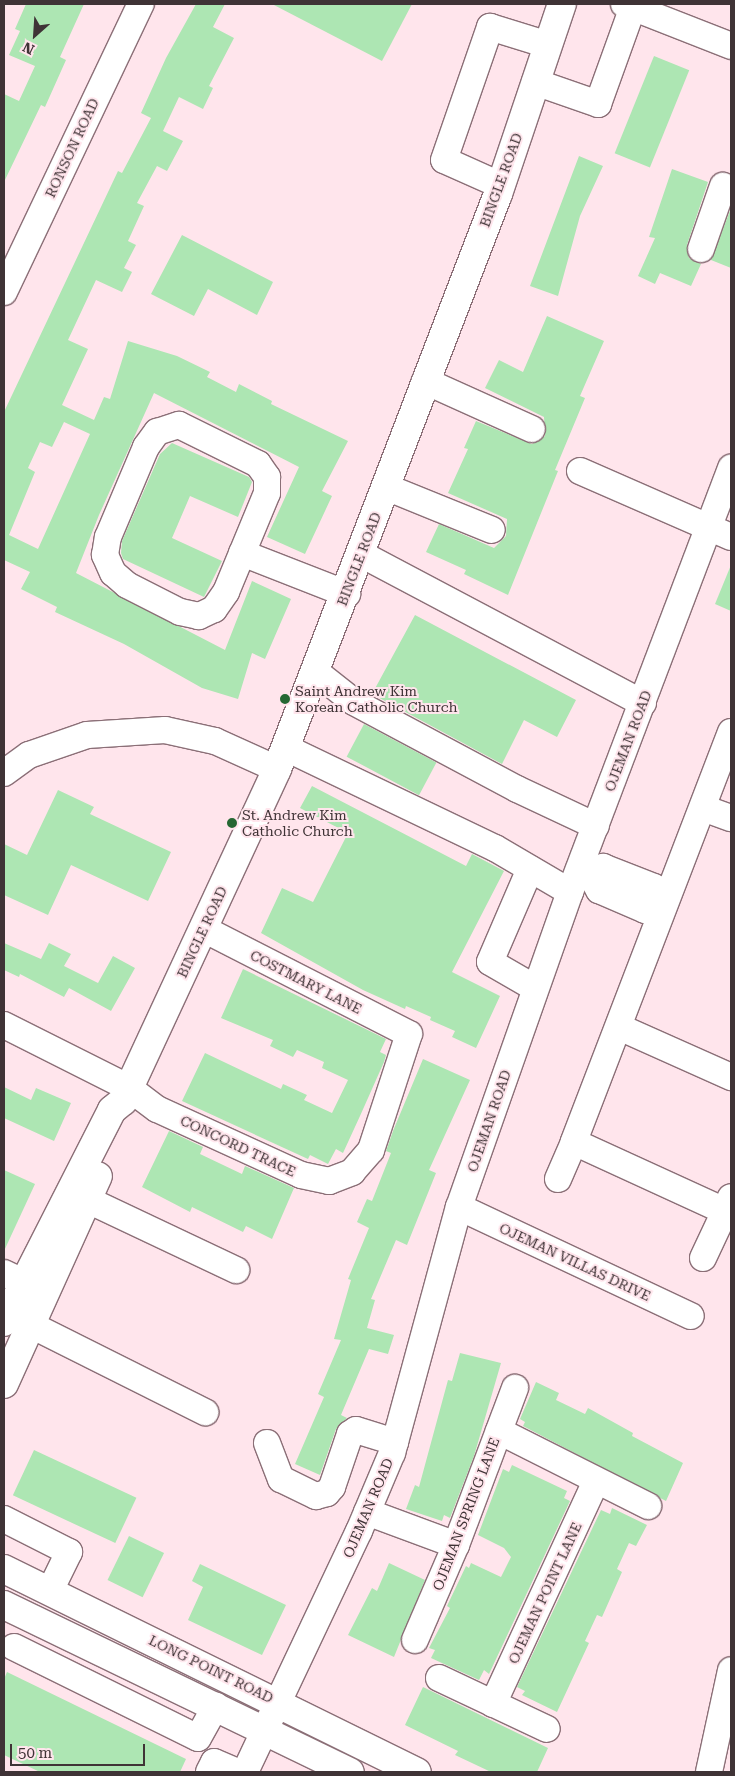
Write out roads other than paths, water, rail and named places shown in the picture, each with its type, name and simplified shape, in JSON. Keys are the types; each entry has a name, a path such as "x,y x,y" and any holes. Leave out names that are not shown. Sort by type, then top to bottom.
{"main road":[{"name":"BINGLE ROAD","path":"4,1322 112,1110 126,1095 282,759 500,185 561,4"},
{"name":"BINGLE ROAD","path":"4,1384 31,1325 25,1283 88,1200 125,1115 126,1095"},
{"name":"LONG POINT ROAD","path":"4,1569 278,1702 416,1772"},
{"path":"4,1605 265,1729 350,1772"},
{"path":"101,1651 114,1622"}],"street":[{"name":"RONSON ROAD","path":"4,292 141,4"},
{"path":"535,82 598,104 629,6 731,46"},
{"path":"500,185 444,160 490,27 548,45"},
{"path":"701,249 721,223 724,186"},
{"path":"425,381 532,428"},
{"path":"179,425 258,464 267,477 267,492 242,552 223,597 207,614 199,616 180,612 128,585 107,564 108,537 151,438 164,429 179,425"},
{"name":"OJEMAN ROAD","path":"245,1772 368,1512 395,1442 459,1207 570,892 584,870 596,826 643,703 720,532 731,468"},
{"path":"580,471 720,532"},
{"path":"386,487 492,530"},
{"path":"242,552 346,594"},
{"path":"361,554 643,703"},
{"path":"316,672 354,702 517,788 596,826"},
{"path":"4,773 29,755 86,735 165,730 282,759 495,848 570,892"},
{"path":"558,1179 619,1027 661,906 703,808 731,732"},
{"path":"703,808 731,818"},
{"path":"584,870 603,867 625,888 654,887 661,906"},
{"path":"530,869 490,962 535,988"},
{"name":"COSTMARY LANE","path":"204,929 409,1034 371,1150 352,1172"},
{"name":"CONCORD TRACE","path":"4,1025 126,1095 301,1175 329,1181 352,1172"},
{"path":"619,1027 731,1076"},
{"path":"574,1142 728,1204 703,1258"},
{"path":"88,1200 236,1270"},
{"name":"OJEMAN VILLAS DRIVE","path":"459,1207 691,1316"},
{"path":"31,1325 205,1412"},
{"name":"OJEMAN SPRING LANE","path":"415,1640 456,1545 515,1388"},
{"path":"267,1443 282,1480 316,1496 327,1493 332,1487 350,1434 356,1430 395,1442"},
{"path":"499,1431 648,1506"},
{"name":"OJEMAN POINT LANE","path":"493,1704 596,1481"},
{"path":"368,1512 456,1545"},
{"path":"4,1519 69,1552 50,1591"},
{"path":"30,1617 9,1657 198,1738 212,1767 238,1772"},
{"path":"709,1772 731,1670"},
{"path":"439,1678 546,1729"},
{"path":"198,1738 216,1706"}],"place":[{"name":"Saint Andrew Kim Korean Catholic Church","path":"285,699"},
{"name":"St. Andrew Kim Catholic Church","path":"232,823"}]}
